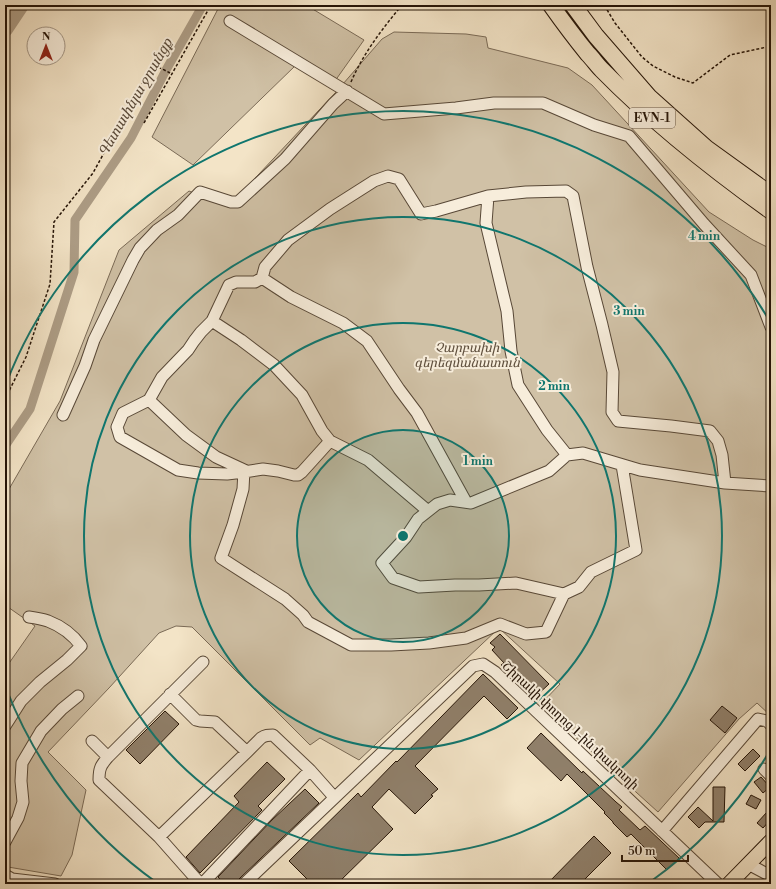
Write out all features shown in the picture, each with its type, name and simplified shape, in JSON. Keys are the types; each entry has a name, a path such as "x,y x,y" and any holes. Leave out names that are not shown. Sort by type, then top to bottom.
{"highway":[{"name":"EVN-1","path":"551,5 572,34 603,71 648,114 672,136 771,211"},
{"name":"EVN-1","path":"573,5 596,36 649,97 706,148 771,195"}],"main road":[{"path":"735,884 771,841"},
{"path":"729,884 771,848"}],"lane":[{"path":"230,21 384,114 494,103 543,103 594,125 629,136 704,224 750,275 771,327"},
{"path":"63,415 85,366 94,340 140,248 157,230 178,216 200,192 231,202 238,202 284,159 347,91"},
{"path":"330,441 308,466 298,475 294,476 278,471 263,469 215,474 198,473 178,470 120,437 117,427 123,414 149,400 162,377 188,350 201,332 212,321 228,285 236,282 255,282 262,278 265,267 288,240 330,209 374,180 388,176 400,179 421,214 488,196 526,192 566,191 573,196 587,267 613,372 612,412 618,421 710,431 718,441 722,454 725,483"},
{"path":"488,196 486,223 507,311 511,351 518,385 547,430 567,455"},
{"path":"262,278 291,297 343,323 367,341 417,414 466,502"},
{"path":"212,321 274,364 302,395 322,431 330,441 368,460 428,511"},
{"path":"149,400 186,436 216,457 244,470 244,472"},
{"path":"622,465 636,550 591,572 579,587 564,594 516,583 419,587 393,578 382,563 406,537 418,518 437,504 450,500 471,503 549,472 567,455 583,453 640,470 725,483 771,486"},
{"path":"244,472 242,489 233,525 221,558 285,599 303,615 308,622 351,644 391,645 429,643 466,638 500,624 526,634 546,632 564,594"},
{"path":"5,726 21,701 81,646 74,638 56,625 47,620 30,617"},
{"path":"203,662 108,756 99,772 99,780 159,837 197,880 202,883 204,882 310,770"},
{"name":"Շիրակի փողոց 1-ին փակուղի","path":"244,884 473,666 483,664 495,672 718,884"},
{"path":"170,694 196,720 215,722 247,752"},
{"path":"6,839 18,818 23,802 21,781 22,763 42,731 62,709 78,696"},
{"path":"662,831 758,719 767,721 771,725"},
{"path":"159,837 263,736 273,735 310,770 334,797"},
{"path":"92,741 108,756"},
{"path":"751,865 765,873 771,874"},
{"path":"7,879 55,884"}],"path":[{"path":"144,122 211,5"},
{"path":"347,91 356,71 370,47 402,5"},
{"path":"606,5 606,8 615,23 642,57 653,66 675,77 693,83 730,55 767,47 771,44"},
{"path":"5,399 26,357 50,284 54,222 93,173 145,78 152,69 156,67 172,74"}],"green space":[{"path":"220,5 306,5 364,40 330,88 296,65 193,165 152,137"},
{"name":"Չարբախի գերեզմանատուն","path":"394,32 466,34 486,37 488,48 568,68 592,85 709,212 753,240 771,249 771,716 757,703 739,719 658,812 540,705 560,684 499,628 359,760 320,738 310,745 192,627 176,626 159,633 48,752 86,790 72,855 61,876 8,867 5,855 5,669 35,626 5,605 5,496 60,401 119,250 189,191 228,207 336,92 382,39"}],"building":[{"path":"500,634 549,684 534,698 501,665 504,663 492,650 495,647 490,643"},
{"path":"483,674 518,708 507,719 484,696 415,766 438,789 431,795 433,796 415,814 389,789 372,807 393,829 337,884 312,884 289,861 358,793 361,797"},
{"path":"722,706 737,718 725,733 710,720"},
{"path":"165,711 179,724 140,764 126,750"},
{"path":"541,733 582,773 583,771 622,807 619,810 640,830 645,826 679,858 667,870 631,834 627,837 604,813 605,812 567,774 561,781 527,748"},
{"path":"753,749 760,756 745,771 738,764"},
{"path":"267,762 285,779 258,806 262,810 200,873 186,857 239,802 234,796"},
{"path":"761,777 770,787 763,793 754,782"},
{"path":"713,787 725,787 724,822 705,822 699,828 688,817 698,807 713,821"},
{"path":"305,789 319,803 239,879 237,884 224,884 218,877 272,820"},
{"path":"751,795 761,800 756,809 746,804"},
{"path":"767,812 771,816 771,819 763,828 757,823"},
{"path":"594,836 611,853 580,884 547,884"}],"waterway":[{"path":"5,29 21,5"},
{"name":"Գետափնյա ջրանցք","path":"5,446 30,409 74,272 75,220 131,138 166,70 203,5"}]}
